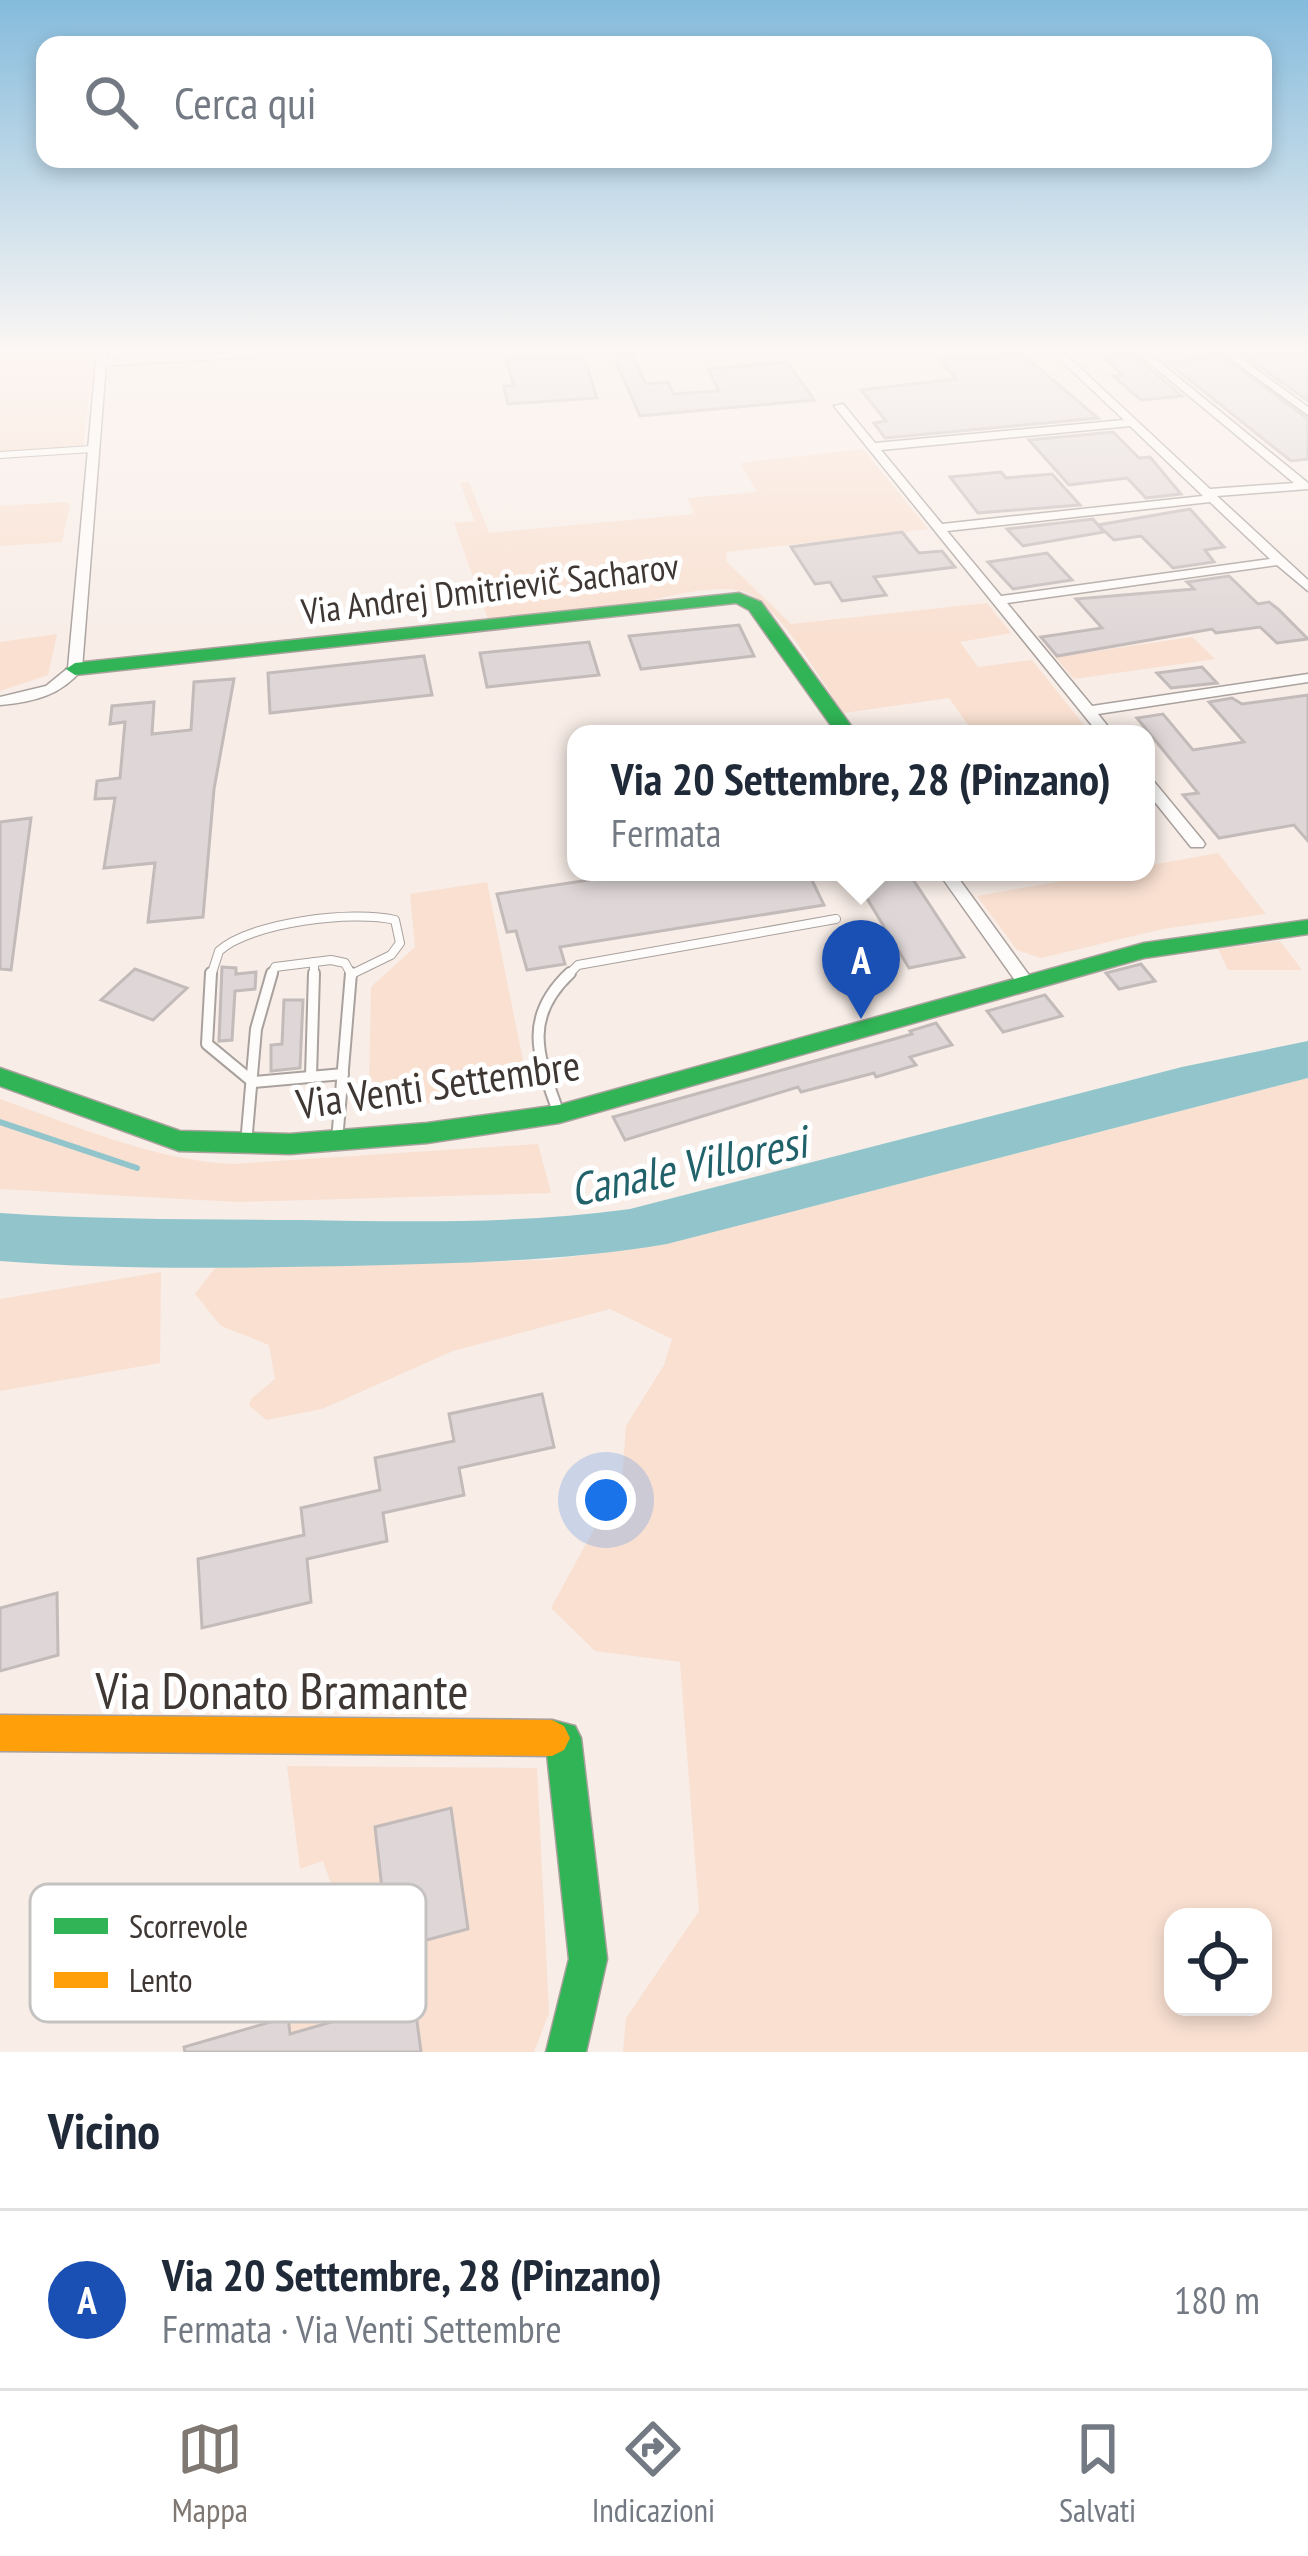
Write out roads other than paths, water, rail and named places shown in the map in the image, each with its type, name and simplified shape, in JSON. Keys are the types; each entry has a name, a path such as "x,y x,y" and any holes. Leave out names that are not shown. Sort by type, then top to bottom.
{"street":[{"path":"872,447 1100,725"},
{"path":"1158,447 1308,587"},
{"path":"1258,447 1306,486"},
{"path":"0,701 56,687 75,669 92,449"},
{"path":"938,528 1306,486"},
{"path":"998,600 1280,561"},
{"name":"Via Andrej Dmitrievič Sacharov","path":"75,669 739,598 755,606 841,725"},
{"path":"1088,711 1308,678"},
{"path":"1155,792 1197,844"},
{"path":"952,881 1025,982"},
{"name":"Via Venti Settembre","path":"0,1077 179,1141 337,1141 560,1114 1025,982 1187,943 1308,927"},
{"name":"Via Donato Bramante","path":"0,1733 562,1738 588,1960 566,2052"}],"lane":[{"path":"0,455 92,449"},
{"path":"343,1074 253,1082 207,1044 214,963 221,946 242,932 382,916 394,920 400,944 391,955 352,974"},
{"path":"560,1114 536,1043 535,1014 556,981 578,964 836,919"},
{"path":"311,1077 314,962"},
{"path":"247,1144 268,979 275,968 314,962 345,963 352,974 337,1141"}],"water":[{"name":"Canale Villoresi","path":"1308,1041 1308,1078 667,1244 547,1258 348,1266 130,1267 0,1261 0,1213 425,1221 507,1220 630,1209 1182,1067"}],"waterway":[{"path":"0,1122 137,1168"}],"place":[{"name":"Via 20 Settembre, 28 (Pinzano)","path":"861,1019"}]}
